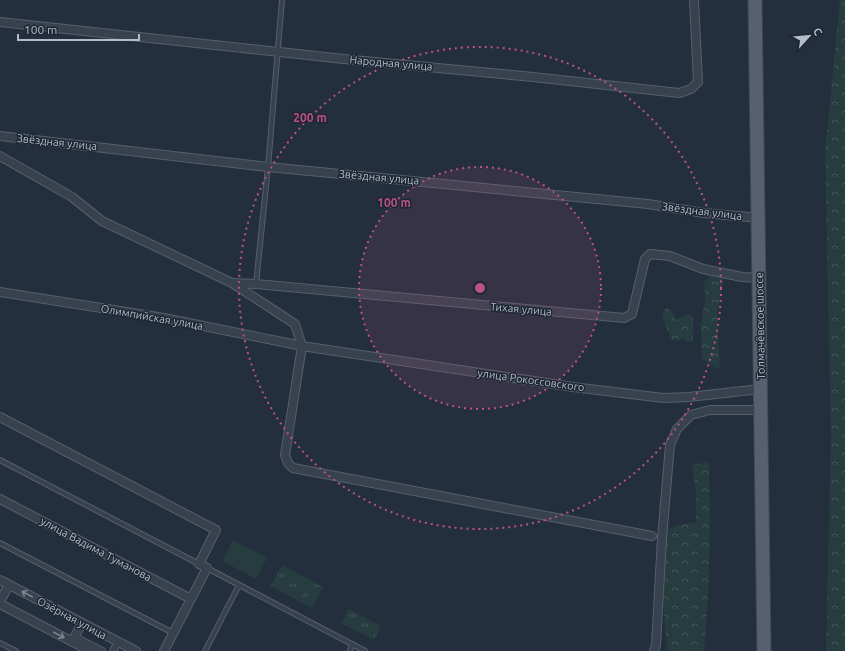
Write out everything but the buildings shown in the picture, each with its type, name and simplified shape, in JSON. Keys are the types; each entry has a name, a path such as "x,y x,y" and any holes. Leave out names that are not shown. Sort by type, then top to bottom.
{"main road":[{"name":"Толмачёвское шоссе","path":"755,0 764,651"}],"street":[{"name":"Народная улица","path":"0,22 679,93 691,89 698,82 694,0"},
{"name":"Звёздная улица","path":"0,136 268,166 648,204 704,213 759,218"},
{"path":"0,156 72,197 102,221 232,283 295,324 302,346 285,455 288,463 293,468 652,536"},
{"name":"Тихая улица","path":"232,283 624,318 632,314 645,259 650,254 670,256 703,269 742,278 760,278"},
{"name":"Олимпийская улица","path":"0,292 164,318 302,346"},
{"name":"улица Рокоссовского","path":"302,346 573,387 663,398 689,397 760,389"},
{"path":"654,651 656,645 662,538 670,444 676,429 692,416 710,410 760,410"},
{"path":"0,417 216,530 199,564 207,568 164,651"},
{"name":"улица Вадима Туманова","path":"0,498 191,598"},
{"name":"Озёрная улица","path":"0,580 136,651"},
{"name":"Озёрная улица","path":"8,585 0,603 74,639 90,651"},
{"path":"82,623 74,639 102,651"},
{"path":"113,651 118,642"}],"lane":[{"path":"256,284 282,0"},
{"path":"0,460 199,564"},
{"path":"0,543 173,633"},
{"path":"207,568 365,651"},
{"path":"205,651 239,585"},
{"path":"0,643 16,651"},
{"path":"350,651 352,644"}],"green space":[{"path":"840,0 845,0 845,651 826,651 831,436 825,151"},
{"path":"715,270 724,274 718,306 719,370 702,359 701,324 705,298 704,283"},
{"path":"667,308 671,310 676,320 689,314 693,316 693,341 686,342 684,339 672,340 662,318 664,310"},
{"path":"709,462 710,556 704,651 668,651 664,621 664,576 667,530 681,524 696,523 696,494 692,465"},
{"path":"233,540 267,558 256,579 222,561"},
{"path":"282,565 323,587 312,608 271,586"},
{"path":"349,609 381,626 374,640 341,623"}]}
